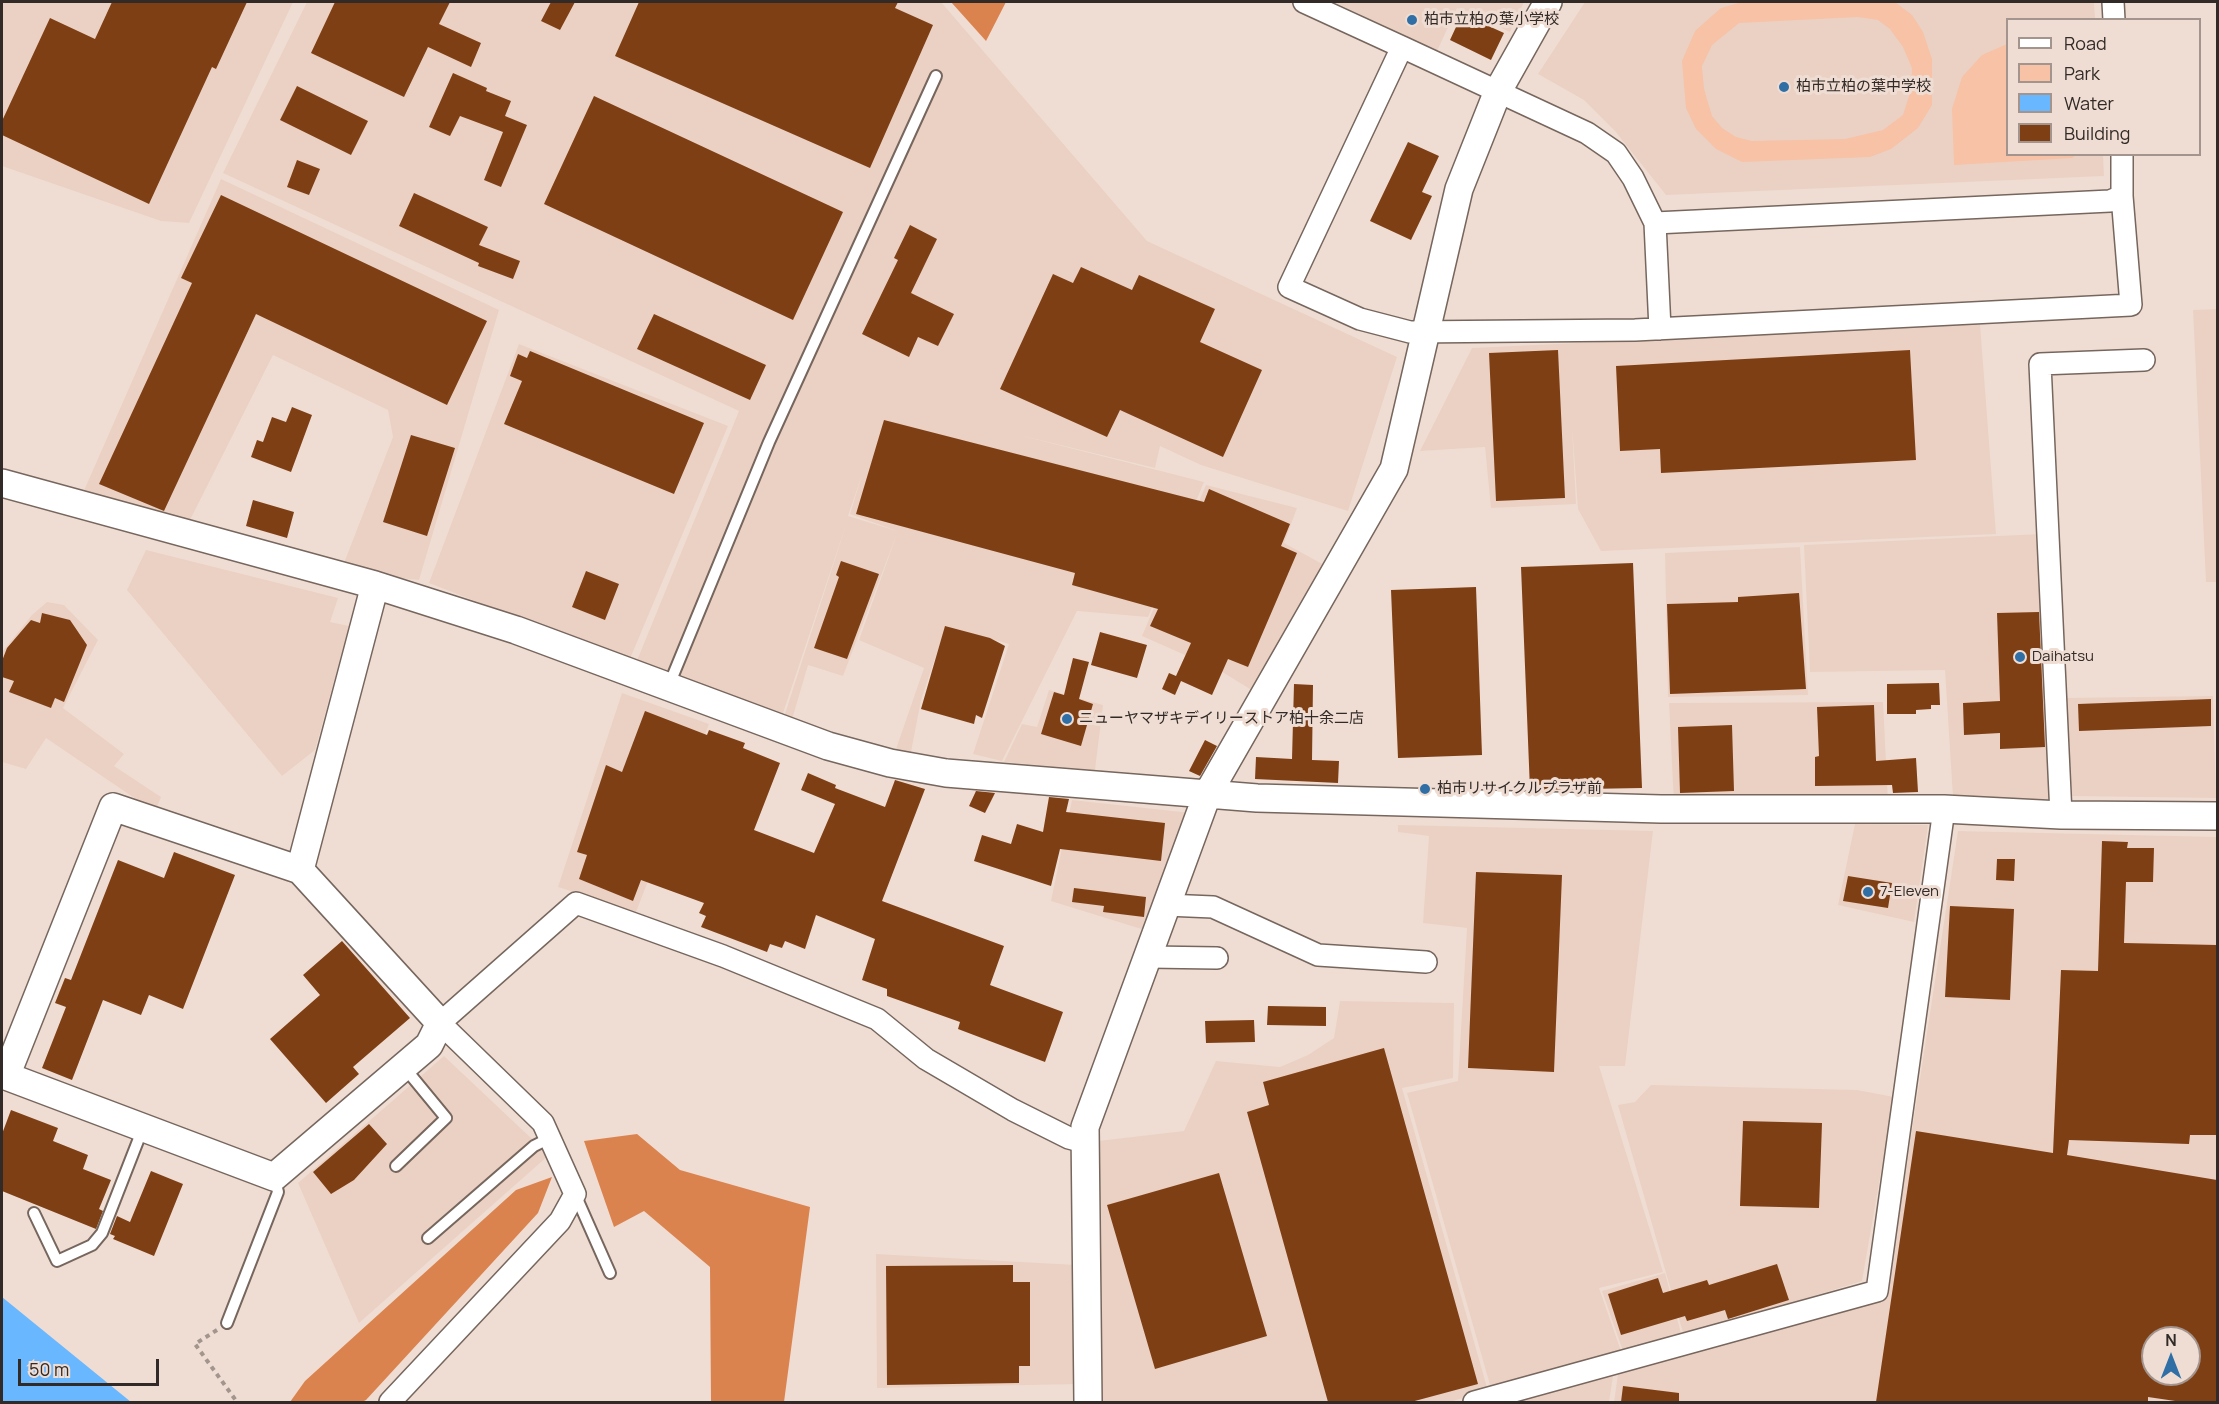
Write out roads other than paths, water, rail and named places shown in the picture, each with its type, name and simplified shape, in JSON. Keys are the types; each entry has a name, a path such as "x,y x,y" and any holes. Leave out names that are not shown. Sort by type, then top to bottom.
{"street":[{"path":"1304,2 1587,134 1616,153 1633,178 1655,223 1660,329"},
{"path":"1088,1402 1085,1127 1207,795 1394,469 1459,189 1498,91 1548,2"},
{"path":"2113,2 2114,18"},
{"path":"1402,47 1288,287 1360,319 1410,332 1660,329 2130,305 2122,196 2122,156"},
{"path":"1655,223 2110,201 2122,196"},
{"path":"2061,815 2040,364 2144,360"},
{"path":"2,483 375,585 516,630 828,747 890,763 946,773 1207,795 1660,809 1944,809 2061,815 2217,816"},
{"path":"300,870 375,585"},
{"path":"390,1402 560,1221 574,1194 550,1138 543,1123 440,1023 300,870 113,807 6,1076 274,1177 429,1046 440,1023 576,903 723,957 877,1019 926,1059 1013,1110 1069,1138 1084,1142"},
{"path":"1474,1402 1877,1291 1944,809"},
{"path":"1166,905 1213,907 1318,955 1426,962"},
{"path":"1149,957 1217,958"}],"lane":[{"path":"667,688 769,442 936,76"},
{"path":"396,1166 446,1118 403,1067"},
{"path":"34,1213 57,1261 92,1245 102,1233 143,1128"},
{"path":"428,1238 534,1146 550,1138"},
{"path":"227,1323 278,1192 274,1177"},
{"path":"574,1194 610,1273"}],"water":[{"path":"2,1297 131,1402 2,1402"}],"place":[{"name":"柏市立柏の葉小学校","path":"1412,20"},
{"name":"柏市立柏の葉中学校","path":"1784,87"},
{"name":"Daihatsu","path":"2020,657"},
{"name":"ニューヤマザキデイリーストア柏十余二店","path":"1067,719"},
{"name":"柏市リサイクルプラザ前","path":"1425,789"},
{"name":"7-Eleven","path":"1868,892"}]}
